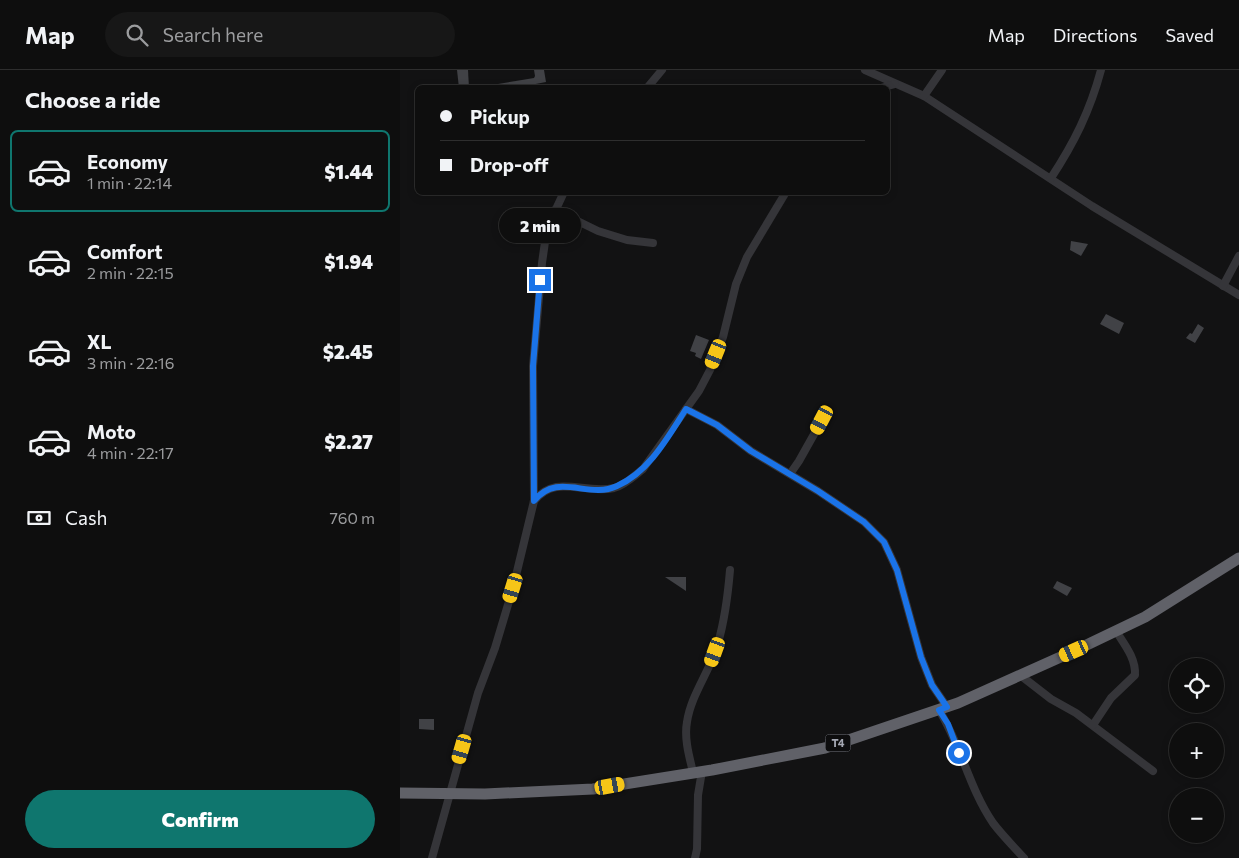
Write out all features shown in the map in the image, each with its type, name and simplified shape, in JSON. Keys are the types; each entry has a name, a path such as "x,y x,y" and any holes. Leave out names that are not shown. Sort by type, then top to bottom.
{"highway":[{"name":"T4","path":"400,793 450,794 593,788 825,748 943,708 1116,631 1146,617 1239,558"}],"street":[{"path":"650,85 662,70"},
{"path":"865,70 924,96 1239,295"},
{"path":"924,96 942,70"},
{"path":"1051,178 1082,127 1101,70"},
{"path":"890,86 896,84"},
{"path":"432,858 478,692 495,648 513,588 534,501 533,366 542,263 546,235 562,195"},
{"path":"534,501 539,494 555,487 566,486 593,491 615,488 631,479 643,469 699,392 723,338 736,284 747,257 784,195"},
{"path":"555,210 598,231 627,240 653,243"},
{"path":"1223,286 1239,256"},
{"path":"686,409 717,425 751,451 864,522 884,542 897,570 921,657 979,798 993,823 1024,858"},
{"path":"790,474 822,420"},
{"path":"695,858 698,771 688,753 686,724 694,699 718,643 726,604 730,570"},
{"path":"1093,725 1111,698 1135,675 1135,667 1131,655 1116,631"},
{"path":"1020,675 1051,699 1093,725 1152,771"}],"building":[{"path":"457,70 468,70 469,85 459,85"},
{"path":"534,70 544,70 546,82 530,85 498,84 534,78"},
{"path":"1071,241 1088,244 1081,256 1070,250"},
{"path":"1106,314 1124,323 1119,334 1100,324"},
{"path":"1198,324 1204,328 1195,343 1186,338 1190,333 1192,334"},
{"path":"696,335 709,340 701,359 695,356 696,353 690,351"},
{"path":"665,577 686,577 686,591"},
{"path":"1057,581 1072,588 1067,596 1053,588"},
{"path":"419,719 434,719 434,730 419,729"}],"route":[{"path":"540,280 533,366 534,501 539,494 555,487 566,486 593,491 615,488 631,479 643,469 686,409 717,425 751,451 818,491 864,522 884,542 897,570 921,657 932,685 947,707 939,710 948,724 959,753"}]}
